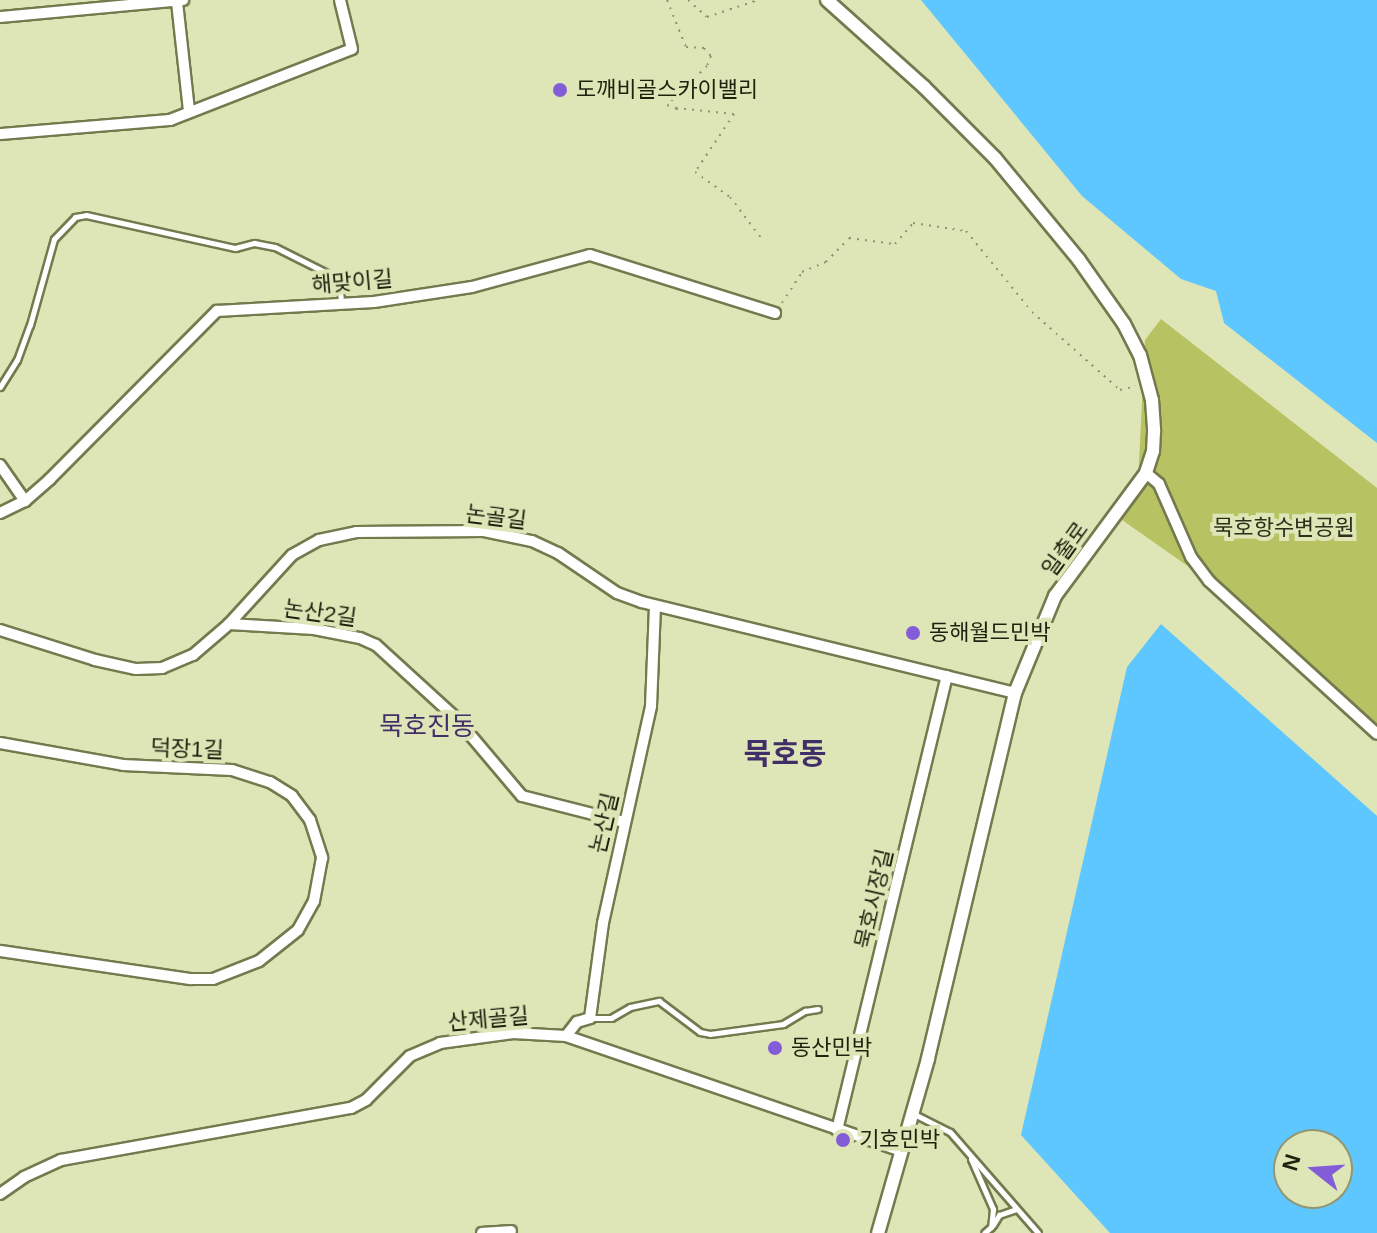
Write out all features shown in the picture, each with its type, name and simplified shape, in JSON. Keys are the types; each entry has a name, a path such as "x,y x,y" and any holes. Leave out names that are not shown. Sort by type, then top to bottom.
{"street":[{"path":"0,134 170,120 352,49 340,0"},
{"name":"일출로","path":"827,0 924,87 1030,198 1124,324 1140,355 1149,383 1154,432 1146,473 1055,596 1015,693 913,1113 878,1233"},
{"path":"0,17 180,1 189,111"},
{"name":"해맞이길","path":"0,513 25,501 217,311 341,303 472,287 590,255 775,313"},
{"path":"0,465 25,501"},
{"path":"1146,473 1159,484 1191,557 1209,581 1377,734"},
{"name":"논골길","path":"0,630 95,660 148,670 175,664 193,655 229,624 292,555 319,540 356,532 484,531 532,541 558,553 617,593 655,606 1015,693"},
{"name":"논산길","path":"590,1018 603,923 651,706 655,606"},
{"name":"논산2길","path":"229,624 314,629 360,638 376,645 456,718 522,796 624,822"},
{"name":"묵호시장길","path":"837,1130 947,676"},
{"name":"덕장1길","path":"0,743 123,765 232,770 270,782 292,796 310,820 322,858 314,901 298,930 259,961 213,979 190,979 0,951"},
{"path":"566,1036 577,1022 590,1018"},
{"name":"산제골길","path":"0,1194 24,1177 61,1160 351,1108 366,1100 410,1056 440,1043 513,1033 566,1036 901,1151"},
{"path":"482,1233 511,1231"}],"lane":[{"path":"0,387 17,360 30,325 54,239 75,217 86,215 235,248 254,243 275,247 339,279 341,303"},
{"path":"590,1018 611,1018 630,1007 659,1001 700,1032 710,1034 783,1024 805,1011 818,1009"},
{"path":"913,1113 950,1132 1038,1233"},
{"path":"969,1154 993,1209 991,1227"},
{"path":"984,1233 999,1215 1017,1209"}],"path":[{"path":"667,0 686,47 704,48 711,56 707,66 667,105 734,114 695,172 730,197 761,238"},
{"path":"688,0 707,17 758,0"},
{"path":"676,108 678,113"},
{"path":"775,313 802,272 826,262 849,238 895,244 913,223 966,231 1032,312 1120,390 1149,383"}],"green space":[{"name":"묵호항수변공원","path":"1161,319 1377,488 1377,734 1209,581 1115,515 1138,483 1145,340"}],"water":[{"path":"921,0 1377,0 1377,443 1224,323 1216,291 1181,279 1082,196"},
{"path":"1161,624 1377,816 1377,1233 1110,1233 1021,1135 1127,667"}],"place":[{"name":"도깨비골스카이밸리","path":"560,90"},
{"name":"동해월드민박","path":"913,633"},
{"name":"동산민박","path":"775,1048"},
{"name":"기호민박","path":"843,1140"}],"district":[{"name":"묵호진동","path":"427,727"},
{"name":"묵호동","path":"785,754"}]}
